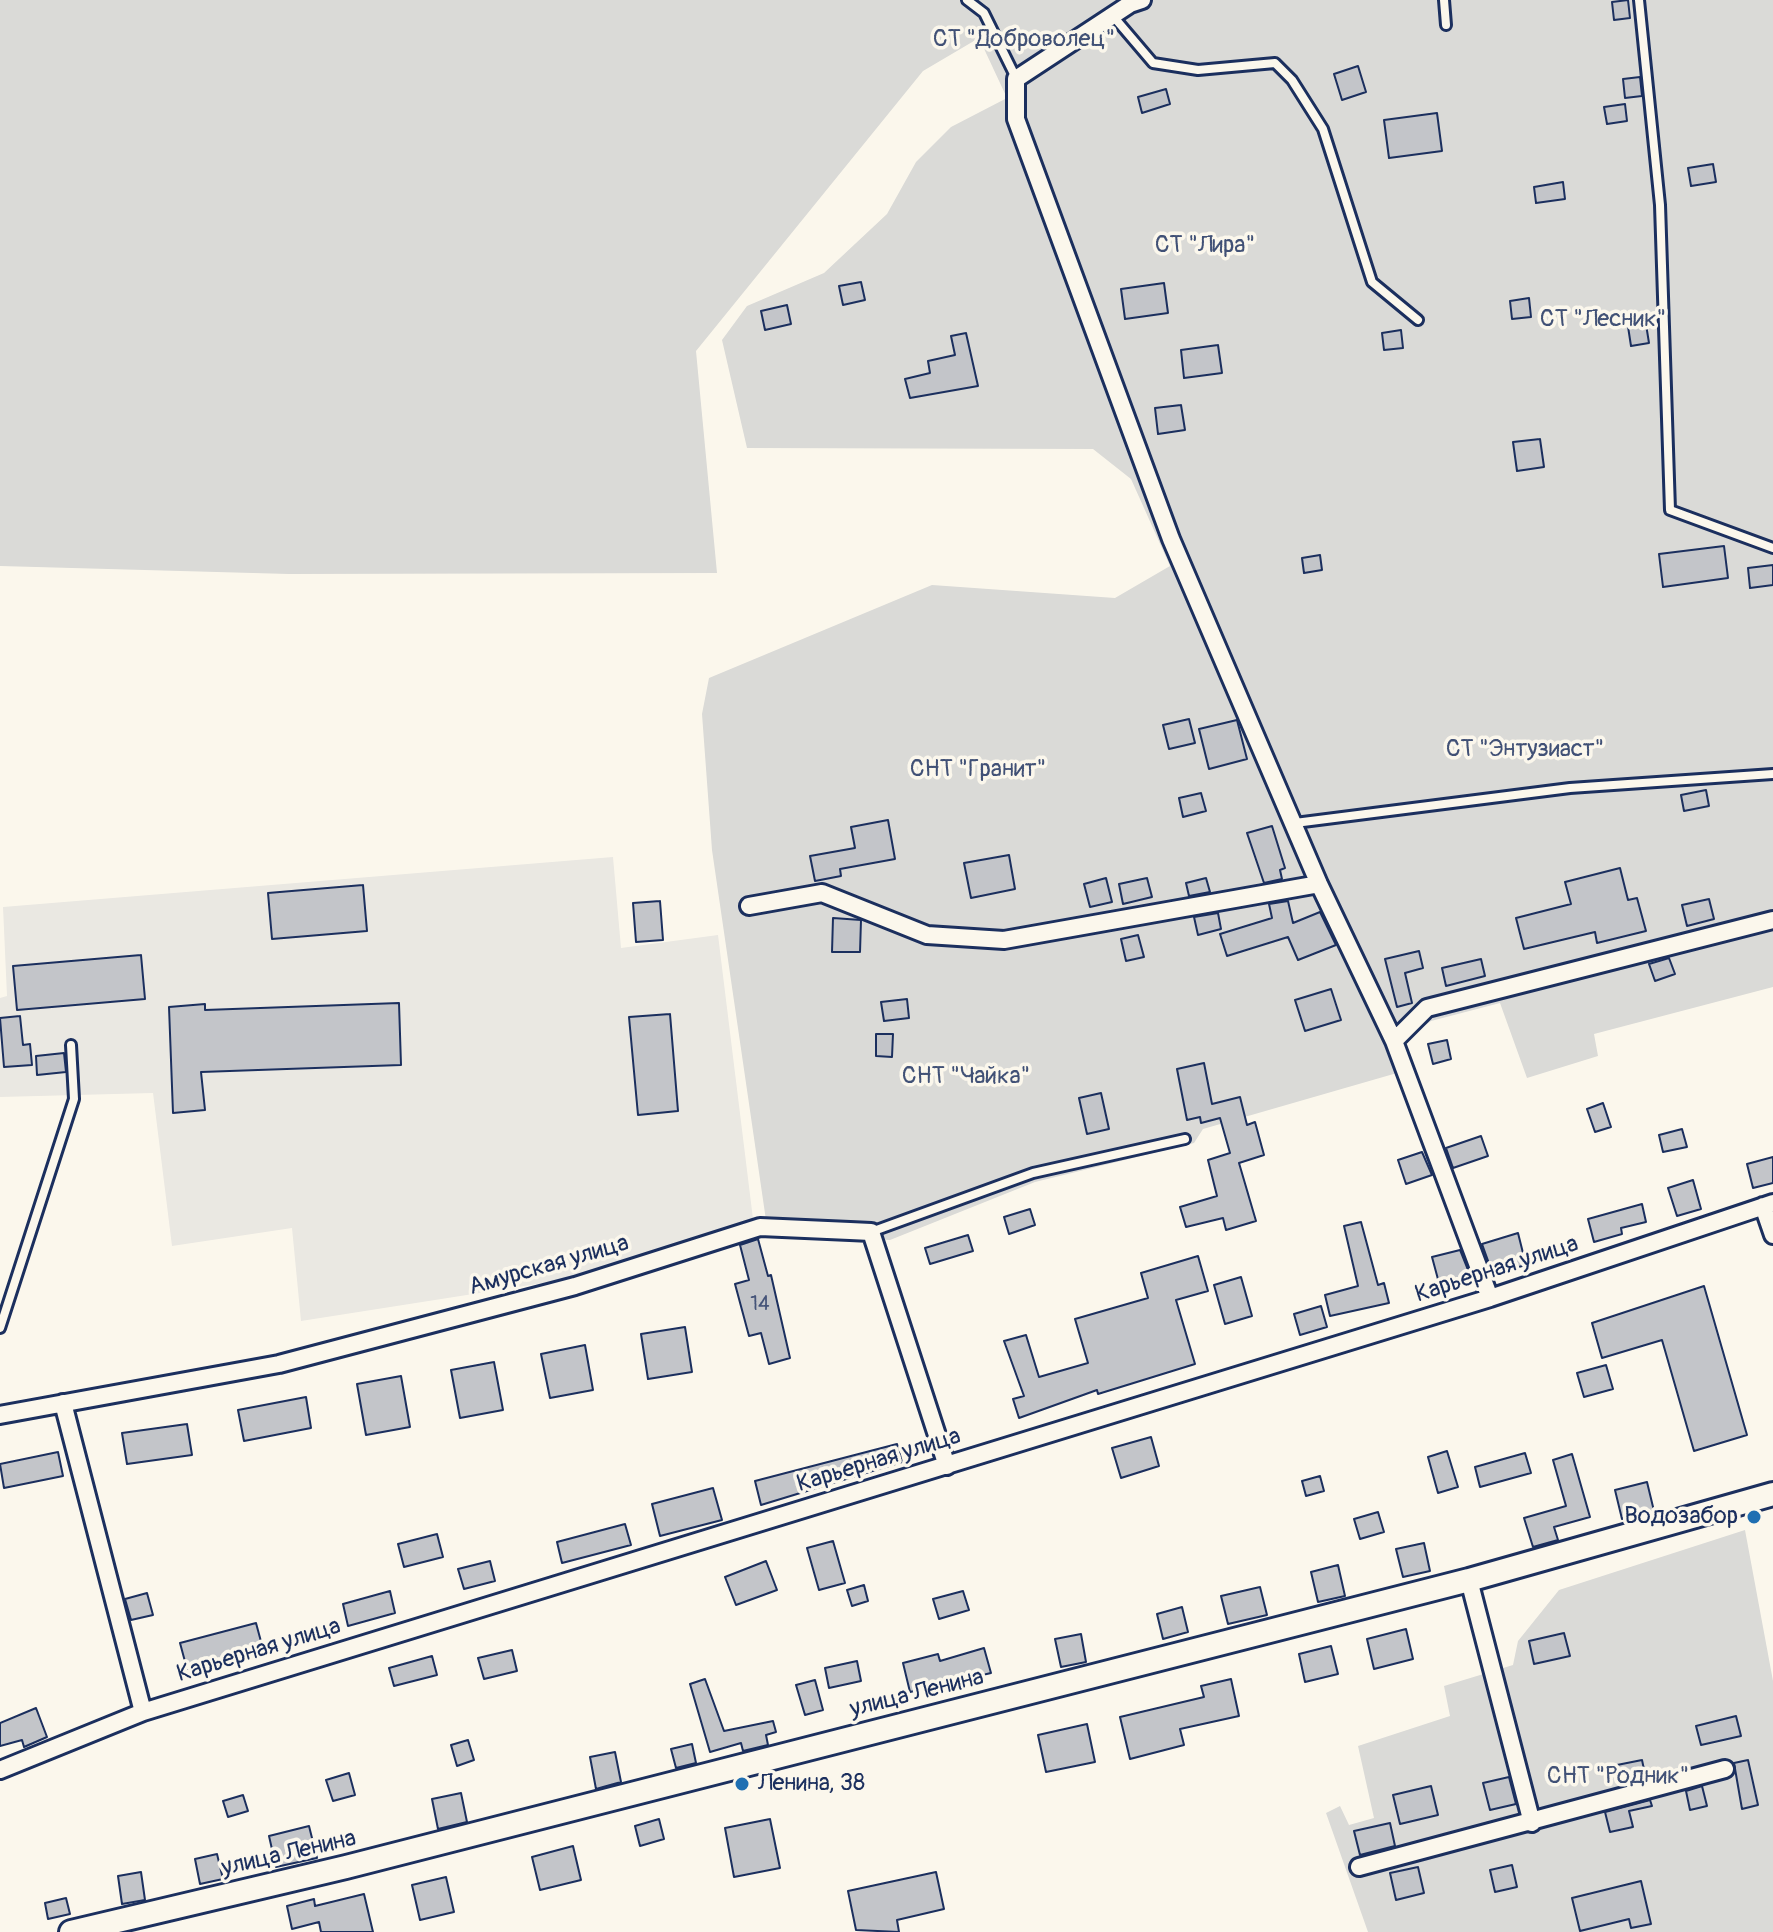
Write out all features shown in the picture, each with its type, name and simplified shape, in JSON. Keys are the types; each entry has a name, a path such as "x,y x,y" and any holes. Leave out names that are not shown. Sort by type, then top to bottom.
{"street":[{"path":"1133,1 1016,79 1016,119 1171,539 1319,884 1394,1041 1490,1298"},
{"path":"749,906 822,893 927,935 1004,940 1319,884"},
{"path":"1394,1041 1427,1008 1773,920"},
{"path":"1768,1205 1773,1235"},
{"name":"Карьерная улица","path":"0,1770 143,1712 1490,1298 1768,1205"},
{"name":"Амурская улица","path":"0,1415 279,1364 575,1286 760,1227 871,1232"},
{"path":"871,1232 947,1466"},
{"path":"63,1403 143,1712"},
{"name":"улица Ленина","path":"76,1931 346,1867 1469,1580 1773,1494"},
{"path":"1469,1580 1532,1823"},
{"path":"1359,1867 1725,1769"}],"lane":[{"path":"967,0 984,13 1016,79"},
{"path":"1444,0 1446,25"},
{"path":"1639,0 1660,205 1670,510 1773,548"},
{"path":"1113,15 1153,63 1198,70 1275,63 1292,80 1323,129 1372,282 1418,320"},
{"path":"1295,823 1570,788 1773,774"},
{"path":"0,1328 74,1099 71,1045"},
{"path":"871,1232 1033,1173 1185,1139"}],"shaded area":[{"path":"613,857 621,948 718,935 753,1219 556,1281 301,1321 292,1228 172,1246 153,1093 0,1097 0,998 7,996 3,907"}],"green space":[{"path":"0,0 1773,0 1773,987 1594,1034 1598,1056 1527,1078 1500,1003 1431,1021 1413,1034 1385,1042 1397,1073 1203,1129 1194,1143 1035,1182 890,1240 768,1234 712,850 702,714 709,678 932,585 1115,598 1170,566 1131,479 1093,449 747,448 722,340 747,306 824,273 887,214 916,162 951,127 1007,98 979,38 923,71 696,351 717,573 289,574 0,566"},
{"name":"СНТ \"Родник\"","path":"1745,1530 1773,1681 1773,1932 1368,1932 1326,1813 1340,1806 1349,1825 1374,1818 1358,1746 1450,1716 1444,1686 1513,1665 1518,1641 1559,1590"}],"building":[{"path":"1628,0 1630,18 1614,20 1612,2"},
{"path":"1358,66 1366,92 1342,100 1334,74"},
{"path":"1640,77 1642,96 1625,98 1623,79"},
{"path":"1166,89 1170,104 1142,113 1138,97"},
{"path":"1625,104 1627,121 1607,124 1604,107"},
{"path":"1437,113 1442,151 1389,158 1384,120"},
{"path":"1713,164 1716,182 1691,186 1688,168"},
{"path":"1563,182 1565,199 1536,203 1534,187"},
{"path":"861,282 865,300 843,305 839,286"},
{"path":"1164,283 1168,313 1125,319 1121,289"},
{"path":"1529,298 1531,317 1512,319 1510,301"},
{"path":"787,305 791,324 765,330 761,311"},
{"path":"1645,318 1649,343 1631,346 1627,320"},
{"path":"1401,330 1403,348 1384,350 1382,333"},
{"path":"966,333 978,386 910,398 905,379 930,373 928,361 955,355 951,336"},
{"path":"1218,345 1222,373 1184,378 1181,350"},
{"path":"1181,405 1185,430 1158,434 1155,408"},
{"path":"1540,439 1544,467 1517,471 1513,442"},
{"path":"1724,546 1728,578 1663,587 1659,554"},
{"path":"1320,555 1322,570 1304,573 1302,558"},
{"path":"1773,565 1773,585 1750,588 1748,568"},
{"path":"1189,719 1195,743 1169,749 1163,725"},
{"path":"1237,720 1247,759 1209,769 1199,729"},
{"path":"1706,790 1709,806 1684,811 1681,795"},
{"path":"1201,793 1206,811 1183,817 1179,798"},
{"path":"888,820 895,859 840,869 841,876 815,881 810,856 855,848 851,827"},
{"path":"1272,826 1285,868 1280,870 1282,879 1264,883 1247,833"},
{"path":"1009,855 1015,889 971,898 964,863"},
{"path":"1620,868 1628,900 1637,898 1646,931 1597,943 1595,932 1524,949 1516,918 1571,904 1565,882"},
{"path":"1106,878 1112,902 1090,907 1084,884"},
{"path":"1147,878 1152,897 1123,904 1119,884"},
{"path":"1206,878 1210,892 1189,896 1186,883"},
{"path":"363,885 367,931 272,939 268,893"},
{"path":"1709,899 1714,919 1687,926 1682,905"},
{"path":"660,901 663,940 636,942 633,903"},
{"path":"1288,901 1293,923 1320,912 1336,945 1298,960 1288,937 1227,956 1220,934 1272,918 1269,904"},
{"path":"1218,913 1221,929 1198,935 1194,917"},
{"path":"833,918 861,920 860,952 832,952"},
{"path":"1138,935 1144,957 1126,961 1121,939"},
{"path":"1419,951 1423,968 1405,973 1412,1003 1397,1007 1385,959"},
{"path":"141,955 145,999 17,1010 13,966"},
{"path":"1669,958 1675,974 1655,981 1649,964"},
{"path":"1481,959 1485,976 1446,986 1442,968"},
{"path":"1331,989 1341,1020 1305,1031 1295,1000"},
{"path":"907,999 909,1018 884,1021 881,1002"},
{"path":"399,1003 401,1065 201,1072 205,1110 173,1113 169,1007 205,1004 205,1010"},
{"path":"670,1014 678,1111 638,1115 629,1017"},
{"path":"20,1016 23,1045 30,1044 32,1065 4,1067 0,1018"},
{"path":"876,1034 893,1034 892,1057 876,1056"},
{"path":"1447,1040 1451,1059 1433,1064 1428,1044"},
{"path":"64,1053 66,1072 37,1075 36,1056"},
{"path":"1204,1063 1212,1104 1240,1097 1247,1125 1255,1122 1264,1155 1239,1163 1256,1221 1226,1230 1223,1218 1186,1227 1180,1207 1217,1196 1208,1160 1230,1153 1220,1118 1201,1123 1200,1117 1187,1120 1177,1069"},
{"path":"1101,1093 1109,1129 1087,1134 1079,1098"},
{"path":"1603,1103 1611,1127 1595,1132 1587,1109"},
{"path":"1682,1129 1687,1147 1663,1152 1659,1135"},
{"path":"1481,1136 1488,1156 1453,1168 1446,1148"},
{"path":"1422,1152 1432,1175 1406,1184 1398,1160"},
{"path":"1773,1157 1773,1183 1753,1188 1747,1164"},
{"path":"1693,1180 1701,1209 1677,1216 1668,1188"},
{"path":"1642,1204 1646,1222 1621,1228 1622,1234 1594,1242 1588,1219"},
{"path":"1030,1209 1035,1225 1009,1234 1004,1217"},
{"path":"1361,1222 1378,1285 1384,1283 1389,1303 1330,1316 1325,1295 1358,1286 1344,1226"},
{"path":"1518,1233 1526,1265 1500,1272 1498,1267 1491,1269 1482,1244"},
{"path":"968,1235 973,1251 930,1264 925,1248"},
{"path":"758,1239 768,1276 771,1275 790,1358 769,1364 761,1333 749,1336 735,1284 749,1280 740,1245"},
{"path":"1460,1250 1470,1275 1439,1283 1432,1257"},
{"path":"1198,1256 1208,1291 1176,1300 1195,1364 1098,1394 1097,1390 1019,1418 1013,1399 1024,1396 1004,1341 1026,1335 1039,1377 1088,1363 1075,1319 1148,1298 1141,1273"},
{"path":"1241,1277 1252,1316 1225,1324 1214,1285"},
{"path":"1704,1286 1747,1435 1694,1451 1662,1340 1602,1358 1592,1323"},
{"path":"1321,1306 1327,1327 1300,1335 1294,1314"},
{"path":"685,1327 692,1372 648,1379 641,1334"},
{"path":"585,1345 593,1390 550,1398 541,1354"},
{"path":"494,1362 503,1410 460,1418 451,1370"},
{"path":"1606,1365 1613,1389 1584,1397 1577,1373"},
{"path":"401,1376 410,1427 366,1435 357,1384"},
{"path":"306,1397 311,1428 244,1441 238,1410"},
{"path":"187,1424 192,1455 127,1464 122,1433"},
{"path":"1151,1437 1159,1466 1121,1478 1112,1448"},
{"path":"897,1444 902,1462 761,1505 755,1481"},
{"path":"1447,1451 1458,1487 1438,1493 1428,1457"},
{"path":"58,1452 63,1476 4,1488 0,1464"},
{"path":"1525,1453 1531,1473 1480,1487 1475,1467"},
{"path":"1572,1454 1590,1517 1554,1527 1558,1540 1533,1547 1524,1518 1566,1506 1553,1460"},
{"path":"1320,1476 1324,1491 1306,1496 1302,1481"},
{"path":"1647,1482 1654,1511 1622,1519 1615,1490"},
{"path":"713,1488 722,1520 660,1536 652,1504"},
{"path":"1378,1512 1384,1532 1360,1539 1354,1519"},
{"path":"625,1524 631,1545 562,1563 557,1542"},
{"path":"437,1534 443,1557 404,1567 398,1544"},
{"path":"833,1541 845,1583 819,1590 807,1548"},
{"path":"1424,1543 1430,1571 1403,1577 1396,1549"},
{"path":"490,1561 495,1581 464,1589 458,1569"},
{"path":"766,1561 777,1590 736,1605 725,1577"},
{"path":"1338,1565 1345,1596 1318,1602 1311,1572"},
{"path":"864,1585 868,1601 852,1606 847,1590"},
{"path":"1260,1587 1267,1615 1228,1624 1221,1596"},
{"path":"390,1591 395,1613 348,1626 343,1604"},
{"path":"963,1591 969,1610 939,1619 933,1599"},
{"path":"147,1593 153,1615 131,1620 125,1599"},
{"path":"1182,1607 1188,1632 1163,1639 1157,1614"},
{"path":"256,1623 263,1649 187,1669 180,1643"},
{"path":"1406,1629 1413,1659 1374,1669 1367,1639"},
{"path":"1564,1633 1570,1656 1534,1664 1529,1641"},
{"path":"1081,1634 1086,1662 1061,1667 1055,1639"},
{"path":"1331,1646 1338,1674 1305,1682 1299,1654"},
{"path":"984,1648 991,1673 910,1692 903,1663 938,1654 940,1661"},
{"path":"512,1650 517,1671 484,1679 478,1658"},
{"path":"432,1656 437,1675 394,1686 389,1668"},
{"path":"857,1661 861,1681 829,1688 825,1668"},
{"path":"705,1679 724,1731 773,1721 776,1732 766,1735 768,1745 743,1751 741,1743 710,1752 690,1684"},
{"path":"1231,1679 1239,1716 1180,1729 1184,1745 1130,1759 1120,1717 1204,1697 1201,1686"},
{"path":"815,1680 823,1710 805,1715 796,1685"},
{"path":"36,1708 47,1737 24,1747 22,1740 0,1746 0,1723"},
{"path":"1736,1716 1741,1736 1701,1745 1696,1726"},
{"path":"1087,1724 1095,1762 1046,1772 1038,1735"},
{"path":"468,1740 474,1760 457,1766 451,1745"},
{"path":"692,1744 696,1763 676,1768 671,1749"},
{"path":"615,1752 621,1782 596,1789 590,1757"},
{"path":"1642,1760 1646,1779 1622,1785 1617,1765"},
{"path":"1748,1760 1758,1805 1742,1809 1734,1763"},
{"path":"349,1773 355,1795 333,1801 326,1780"},
{"path":"1509,1777 1516,1804 1490,1810 1483,1783"},
{"path":"1431,1786 1438,1815 1400,1824 1393,1795"},
{"path":"1702,1786 1707,1806 1690,1810 1686,1791"},
{"path":"461,1793 467,1822 438,1829 432,1799"},
{"path":"243,1795 248,1811 228,1817 223,1801"},
{"path":"1650,1800 1652,1806 1629,1811 1633,1827 1610,1832 1605,1812"},
{"path":"659,1819 664,1839 640,1846 635,1826"},
{"path":"770,1819 780,1868 734,1877 725,1828"},
{"path":"1390,1823 1395,1846 1360,1855 1354,1831"},
{"path":"309,1826 317,1858 276,1867 269,1836"},
{"path":"573,1846 581,1880 540,1890 532,1857"},
{"path":"217,1854 223,1879 200,1884 195,1859"},
{"path":"1512,1865 1517,1887 1495,1892 1490,1870"},
{"path":"1418,1867 1424,1893 1396,1900 1390,1873"},
{"path":"141,1872 145,1900 122,1904 118,1876"},
{"path":"936,1872 944,1909 897,1920 899,1932 856,1930 848,1891"},
{"path":"446,1877 454,1912 420,1920 412,1885"},
{"path":"1641,1881 1651,1924 1631,1928 1629,1919 1580,1931 1572,1898"},
{"path":"364,1894 373,1932 321,1932 319,1922 292,1929 287,1906 314,1899 315,1906"},
{"path":"66,1898 70,1914 48,1919 45,1903"}],"place":[{"name":"Водозабор","path":"1754,1517"},
{"name":"Ленина, 38","path":"742,1784"}],"park label":[{"name":"СТ \"Доброволец\"","path":"1024,40"},
{"name":"СТ \"Лира\"","path":"1205,246"},
{"name":"СТ \"Лесник\"","path":"1603,320"},
{"name":"СТ \"Энтузиаст\"","path":"1525,750"},
{"name":"СНТ \"Гранит\"","path":"978,770"},
{"name":"СНТ \"Чайка\"","path":"966,1077"}]}
